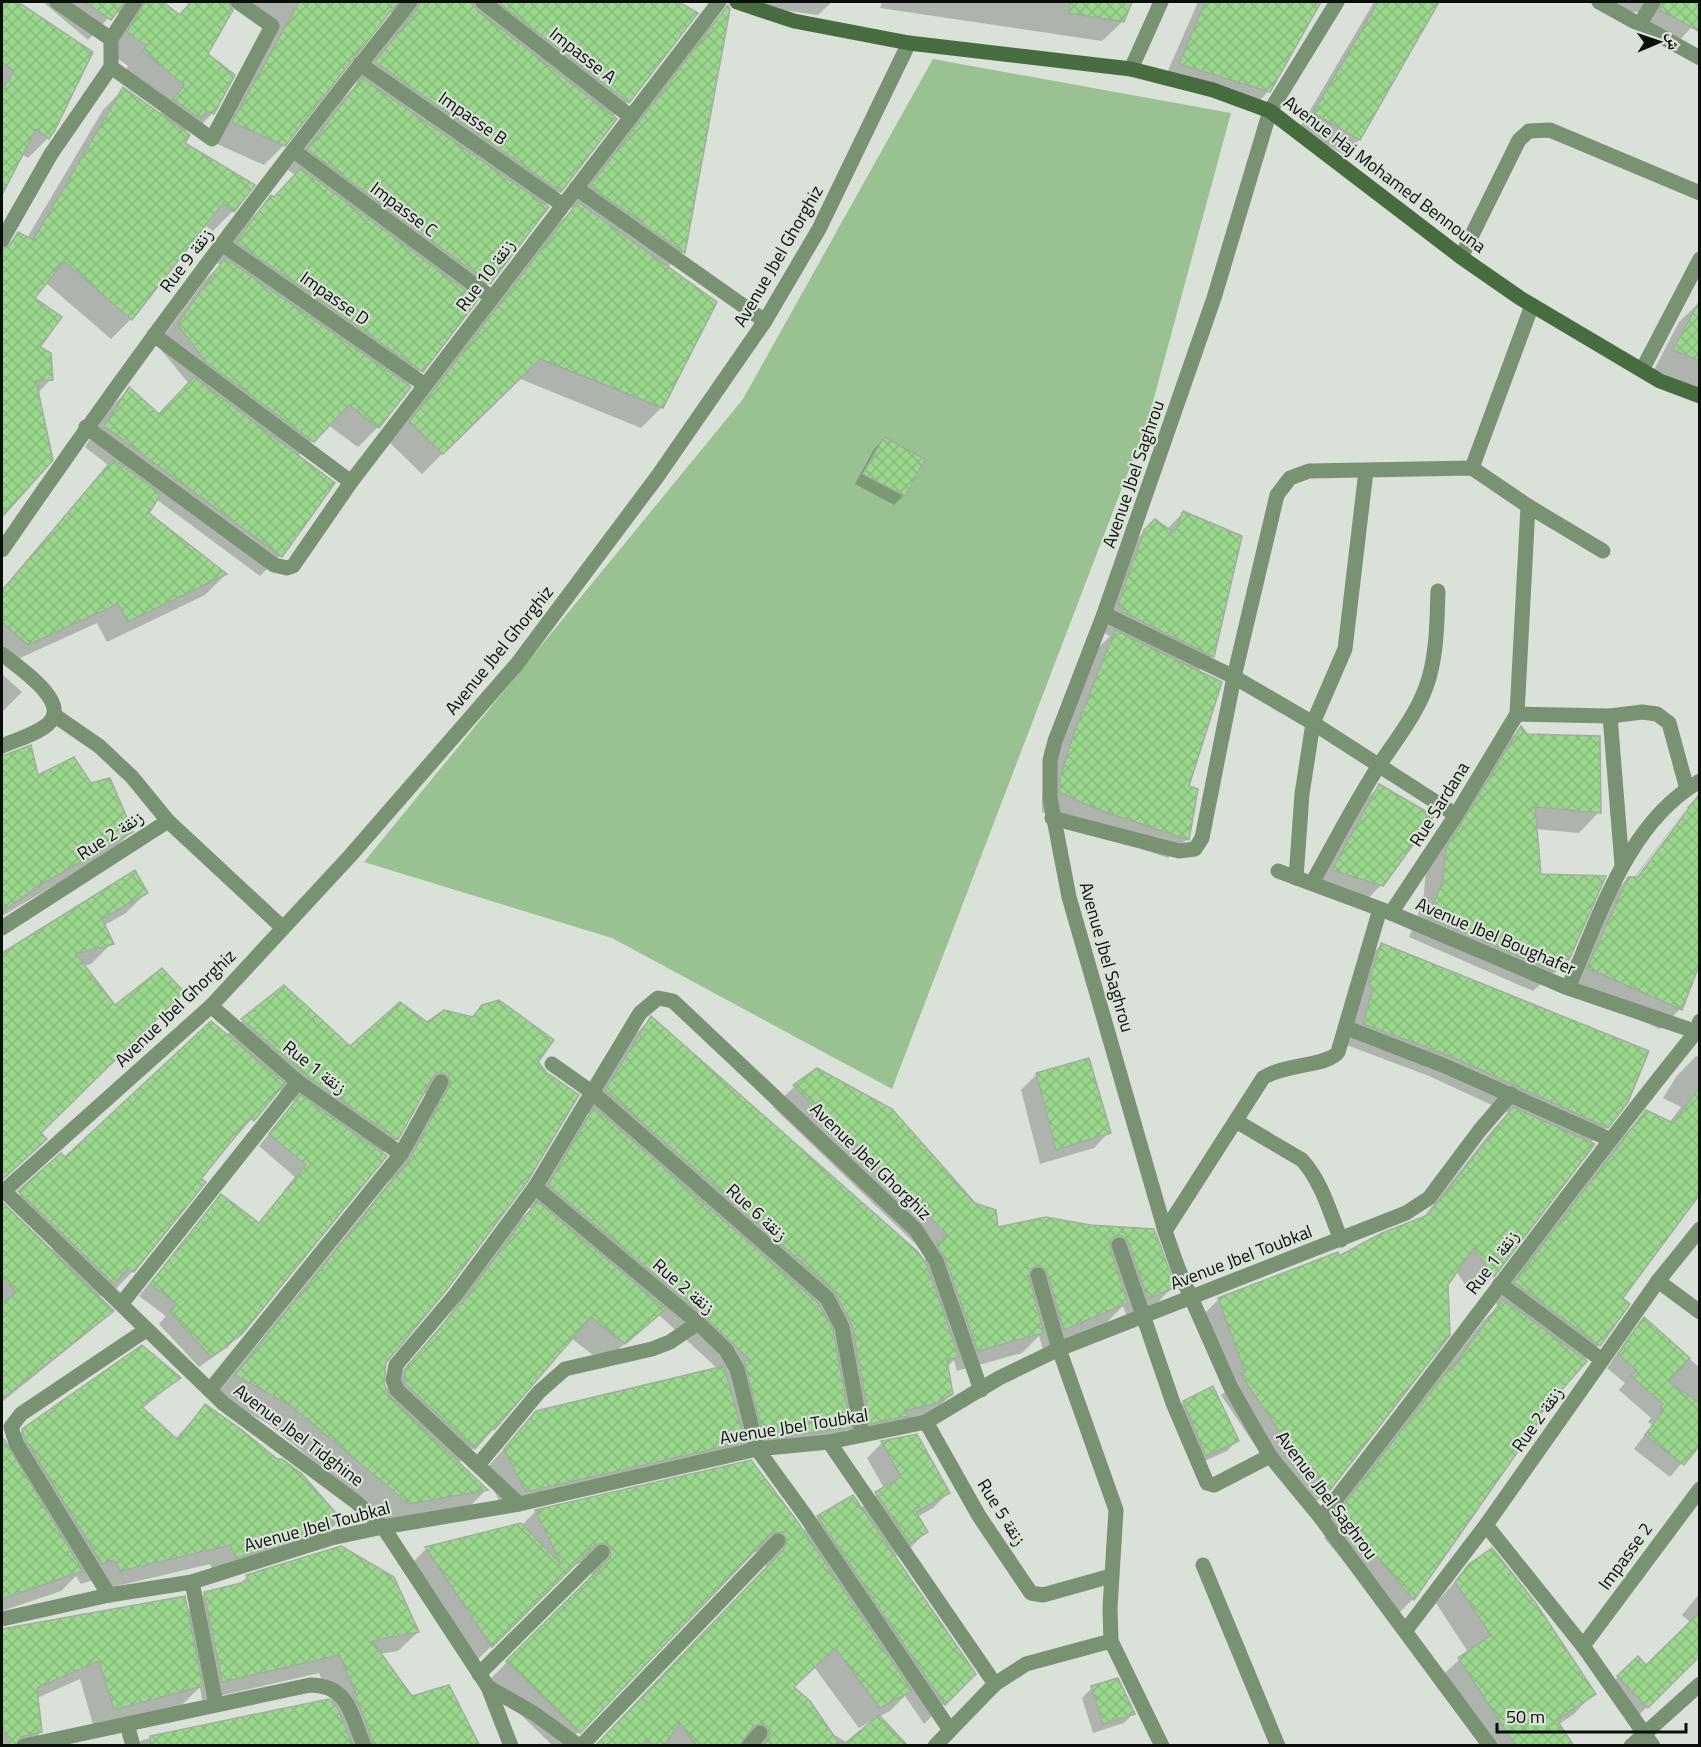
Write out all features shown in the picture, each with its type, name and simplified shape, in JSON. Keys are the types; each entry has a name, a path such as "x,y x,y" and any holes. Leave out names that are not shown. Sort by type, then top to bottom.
{"street":[{"path":"57,2 111,39"},
{"path":"2,240 51,154 111,67 111,39 135,2"},
{"path":"111,67 212,139 272,26 238,2"},
{"name":"Rue 9 زنقة","path":"2,550 86,427 154,335 360,64 410,2"},
{"name":"Impasse A","path":"483,2 631,117"},
{"name":"Rue 10 زنقة","path":"86,427 189,505 274,565 290,567 297,562 351,482 719,2"},
{"name":"Avenue Haj Mohamed Bennouna","path":"737,2 794,21 909,43 1131,69 1214,90 1270,111 1461,257 1532,305 1660,381 1700,396"},
{"path":"1131,69 1161,2"},
{"name":"Avenue Jbel Saghrou","path":"1337,2 1270,111 1214,298 1104,614 1055,741 1048,779 1052,818 1069,897 1165,1231 1231,1388 1270,1456 1321,1518 1406,1630 1490,1746"},
{"path":"1599,2 1700,58"},
{"path":"1640,24 1653,2"},
{"name":"Avenue Jbel Ghorghiz","path":"3,1190 211,1006 350,856 517,664 657,477 765,321 819,229 909,43"},
{"name":"Impasse B","path":"360,64 563,205"},
{"path":"1461,257 1519,140 1529,132 1550,130 1700,193"},
{"name":"Impasse C","path":"294,151 492,298"},
{"path":"576,188 765,321"},
{"name":"Impasse D","path":"222,244 425,385"},
{"path":"1642,370 1700,259"},
{"path":"1472,468 1532,305"},
{"path":"154,335 351,482"},
{"path":"1052,818 1179,851 1190,851 1199,846 1234,677 1277,495 1290,478 1309,471 1472,468 1528,506 1603,551"},
{"path":"1296,878 1302,794 1313,723 1345,649 1366,471"},
{"path":"1528,506 1517,714 1611,716 1642,712 1664,717 1669,723 1693,785 1642,837 1622,866 1568,988"},
{"path":"1312,884 1379,765 1413,714 1426,689 1437,631 1438,591"},
{"path":"1104,614 1234,677 1313,723 1456,815"},
{"path":"2,654 50,694 54,705 54,715 46,726 2,746"},
{"name":"Rue Sardana","path":"1236,1121 1263,1078 1280,1069 1335,1057 1347,1028 1385,911 1456,815 1517,714"},
{"name":"Rue 2 زنقة","path":"2,927 168,821 132,777 99,746 54,715"},
{"path":"1611,716 1622,866"},
{"path":"168,821 283,928"},
{"name":"Avenue Jbel Boughafer","path":"1278,871 1385,911 1568,988 1698,1029"},
{"name":"Avenue Jbel Ghorghiz","path":"593,1093 640,1013 655,999 662,997 673,1001 916,1230 936,1261 981,1390"},
{"name":"Rue 1 زنقة","path":"211,1006 298,1082 401,1154"},
{"path":"1347,1028 1511,1094 1609,1139"},
{"name":"Rue 1 زنقة","path":"1321,1518 1405,1412 1609,1139 1698,1029"},
{"name":"Rue 6 زنقة","path":"552,1064 593,1093 827,1298 842,1327 862,1435"},
{"path":"122,1303 298,1082"},
{"path":"210,1390 401,1154 441,1082"},
{"path":"519,1504 397,1390 393,1374 401,1358 456,1294 535,1187 593,1093"},
{"name":"Avenue Jbel Toubkal","path":"2,1619 109,1595 192,1582 331,1539 383,1527 519,1504 757,1449 829,1442 926,1422 1017,1368 1059,1349 1406,1213 1429,1198 1479,1130 1511,1094"},
{"path":"1165,1231 1236,1121 1302,1161 1309,1168 1316,1178 1341,1240"},
{"name":"Rue 2 زنقة","path":"535,1187 698,1323 726,1350 737,1369 757,1449"},
{"name":"Avenue Jbel Tidghine","path":"3,1190 224,1404 356,1502 383,1527 483,1681 580,1746"},
{"name":"Rue 2 زنقة","path":"1406,1630 1486,1525 1658,1281 1700,1228"},
{"path":"1119,1245 1173,1403 1207,1483 1214,1485 1270,1456"},
{"path":"1038,1275 1059,1349 1116,1510 1111,1576 1111,1641 1162,1746"},
{"path":"1658,1281 1700,1312"},
{"path":"1500,1284 1602,1360"},
{"path":"478,1465 539,1392 565,1369 652,1349 670,1342 698,1323"},
{"path":"109,1595 16,1443 11,1427 21,1414 146,1330"},
{"name":"Rue 5 زنقة","path":"926,1422 979,1516 1031,1593 1040,1596 1111,1576"},
{"path":"829,1442 995,1684"},
{"path":"757,1449 805,1515 951,1730"},
{"name":"Impasse 2","path":"1583,1647 1700,1489"},
{"path":"1486,1525 1583,1647 1649,1740"},
{"path":"580,1746 778,1541"},
{"path":"511,1746 483,1681 602,1552"},
{"path":"1203,1565 1278,1746"},
{"path":"192,1582 216,1704"},
{"path":"935,1746 995,1684 1026,1664 1111,1641"},
{"path":"1630,1746 1649,1740 1700,1684"},
{"path":"24,1746 310,1685 326,1685 345,1700 364,1746"},
{"path":"127,1724 133,1746"},
{"path":"749,1746 760,1733"}],"green space":[{"path":"933,59 1231,113 1148,420 892,1089 612,938 364,862 743,399"}],"building":[{"path":"2,2 18,2 93,52 55,130 49,139 36,129 2,195 2,90 14,71 2,63"},
{"path":"85,2 124,2 111,20"},
{"path":"145,2 163,2 180,15 191,2 228,2 233,10 208,54 235,75 214,114 206,111 201,119 173,99 184,85 143,51 146,46 127,32"},
{"path":"299,2 398,2 285,146 232,122"},
{"path":"420,2 473,2 477,10 617,119 561,192 375,62 418,8"},
{"path":"498,2 679,2 698,13 629,103"},
{"path":"1070,2 1132,2 1124,22 1069,13"},
{"path":"1205,2 1321,2 1270,92 1179,64"},
{"path":"1378,2 1439,2 1360,140 1313,113"},
{"path":"1663,2 1700,2 1700,32 1660,10"},
{"path":"728,5 730,9 685,253 590,186"},
{"path":"362,78 549,207 490,284 307,149"},
{"path":"123,87 190,135 185,143 255,185 234,212 223,203 132,320 64,261 35,298 62,317 40,347 51,353 53,380 36,381 53,460 2,517 2,250 10,245 18,232 33,240"},
{"path":"301,168 478,300 423,372 236,242 271,195 274,197"},
{"path":"578,202 717,302 663,408 540,359 443,454 409,422"},
{"path":"225,258 411,387 379,428 349,405 314,442 205,361 177,324"},
{"path":"1700,300 1700,361 1673,350"},
{"path":"194,377 335,483 282,557 104,426 129,387 159,414"},
{"path":"884,437 925,459 905,496 863,474"},
{"path":"113,459 161,494 149,513 227,574 128,622 118,604 28,645 2,622 2,591"},
{"path":"1183,511 1242,536 1214,657 1122,612 1124,607 1118,604 1144,530 1155,519 1174,533"},
{"path":"1115,630 1222,682 1189,786 1198,789 1189,840 1102,811 1060,793 1060,778 1074,733"},
{"path":"1521,726 1527,734 1600,736 1601,813 1535,807 1541,874 1606,876 1569,960 1563,957 1555,972 1428,917 1443,880 1446,848"},
{"path":"31,745 38,775 74,757 91,783 110,778 133,832 37,887 2,912 2,756"},
{"path":"1379,784 1434,816 1383,886 1332,870"},
{"path":"1700,793 1700,963 1682,1010 1587,968 1628,877 1638,877"},
{"path":"135,870 148,893 102,919 114,944 76,954 115,1005 162,968 184,992 41,1133 47,1139 2,1180 2,953"},
{"path":"1381,943 1649,1051 1628,1102 1608,1128 1450,1056 1363,1024 1373,987 1368,984"},
{"path":"284,985 350,1046 400,1002 427,1022 444,1010 473,1017 482,1005 499,1000 554,1040 538,1062 546,1072 579,1095 527,1182 448,1288 386,1363 384,1383 390,1397 488,1490 409,1504 290,1405 235,1375 409,1160 451,1082 445,1073 437,1073 433,1077 398,1140 304,1074 241,1019"},
{"path":"651,1016 918,1252 927,1265 959,1357 947,1360 953,1394 938,1403 905,1411 908,1416 870,1424 852,1325 834,1291 605,1090"},
{"path":"211,1021 285,1083 254,1121 250,1118 201,1179 206,1182 134,1272 128,1268 114,1284 18,1191 61,1153 65,1157"},
{"path":"1089,1058 1111,1133 1056,1150 1036,1073"},
{"path":"817,1068 892,1109 975,1203 996,1210 998,1227 1046,1217 1090,1225 1154,1229 1176,1287 1148,1299 1128,1241 1121,1236 1116,1236 1111,1239 1110,1248 1128,1303 1064,1330 1047,1272 1041,1266 1035,1266 1031,1269 1029,1277 1044,1333 978,1351 945,1258 937,1245 947,1234 793,1085"},
{"path":"1700,1087 1700,1194 1623,1298 1630,1304 1600,1346 1514,1282 1646,1110 1673,1123"},
{"path":"300,1095 387,1156 242,1334 211,1357 170,1312 177,1304 150,1284 221,1194 259,1223 306,1165 269,1134"},
{"path":"594,1107 819,1304 833,1330 851,1428 764,1438 744,1361 750,1360 704,1316 548,1185"},
{"path":"1513,1107 1595,1144 1494,1277 1474,1248 1448,1285 1450,1335 1330,1490 1291,1448 1240,1374 1245,1372 1218,1298 1338,1252 1339,1256 1382,1233 1428,1215"},
{"path":"537,1201 666,1309 625,1344 591,1317 475,1449 405,1384 405,1369 464,1300"},
{"path":"2,1202 114,1311 2,1399 2,1303 16,1292 2,1277"},
{"path":"1503,1299 1587,1361 1537,1418 1540,1420 1414,1600 1343,1517 1348,1509 1344,1505 1451,1366 1451,1370"},
{"path":"1644,1317 1690,1358 1669,1382 1700,1403 1700,1445 1684,1465 1645,1435 1663,1411 1660,1409 1663,1404 1631,1376 1637,1370 1618,1354"},
{"path":"142,1345 181,1378 141,1406 178,1440 205,1404 277,1459 282,1459 302,1474 342,1520 310,1528 317,1532 237,1558 230,1545 121,1571 114,1560 102,1564 25,1439 22,1429"},
{"path":"724,1366 745,1442 526,1492 504,1449 536,1411"},
{"path":"1213,1386 1239,1441 1206,1456 1183,1401"},
{"path":"917,1434 950,1493 916,1512 928,1532 910,1543 875,1492 901,1477 881,1441"},
{"path":"4,1439 83,1571 2,1599 2,1441"},
{"path":"751,1460 797,1521 912,1691 880,1708 835,1648 794,1687 810,1701 841,1746 762,1746 770,1734 767,1726 761,1723 753,1727 739,1746 697,1746 680,1723 664,1746 656,1746 646,1740 641,1746 595,1746 785,1548 787,1539 781,1532 771,1534 580,1733 506,1661 609,1559 611,1554 609,1546 604,1543 595,1545 492,1647 425,1547 521,1523 561,1564 535,1510"},
{"path":"853,1495 976,1674 945,1705 817,1516"},
{"path":"341,1546 394,1577 419,1632 372,1641 412,1696 449,1685 480,1746 374,1746 361,1709 352,1694 356,1693 339,1655 222,1682 204,1592 249,1581 246,1575"},
{"path":"1492,1548 1535,1602 1596,1694 1557,1720 1574,1746 1516,1746 1458,1658 1491,1635 1455,1582 1469,1564"},
{"path":"185,1596 203,1686 114,1710 99,1661 37,1688 42,1732 21,1737 15,1746 10,1746 2,1724 2,1629"},
{"path":"1700,1612 1700,1656 1648,1708 1617,1676 1638,1656 1646,1665"},
{"path":"1118,1678 1135,1714 1103,1724 1091,1686"},
{"path":"329,1699 338,1709 353,1746 151,1746 150,1736"},
{"path":"879,1715 908,1746 842,1746"}]}
